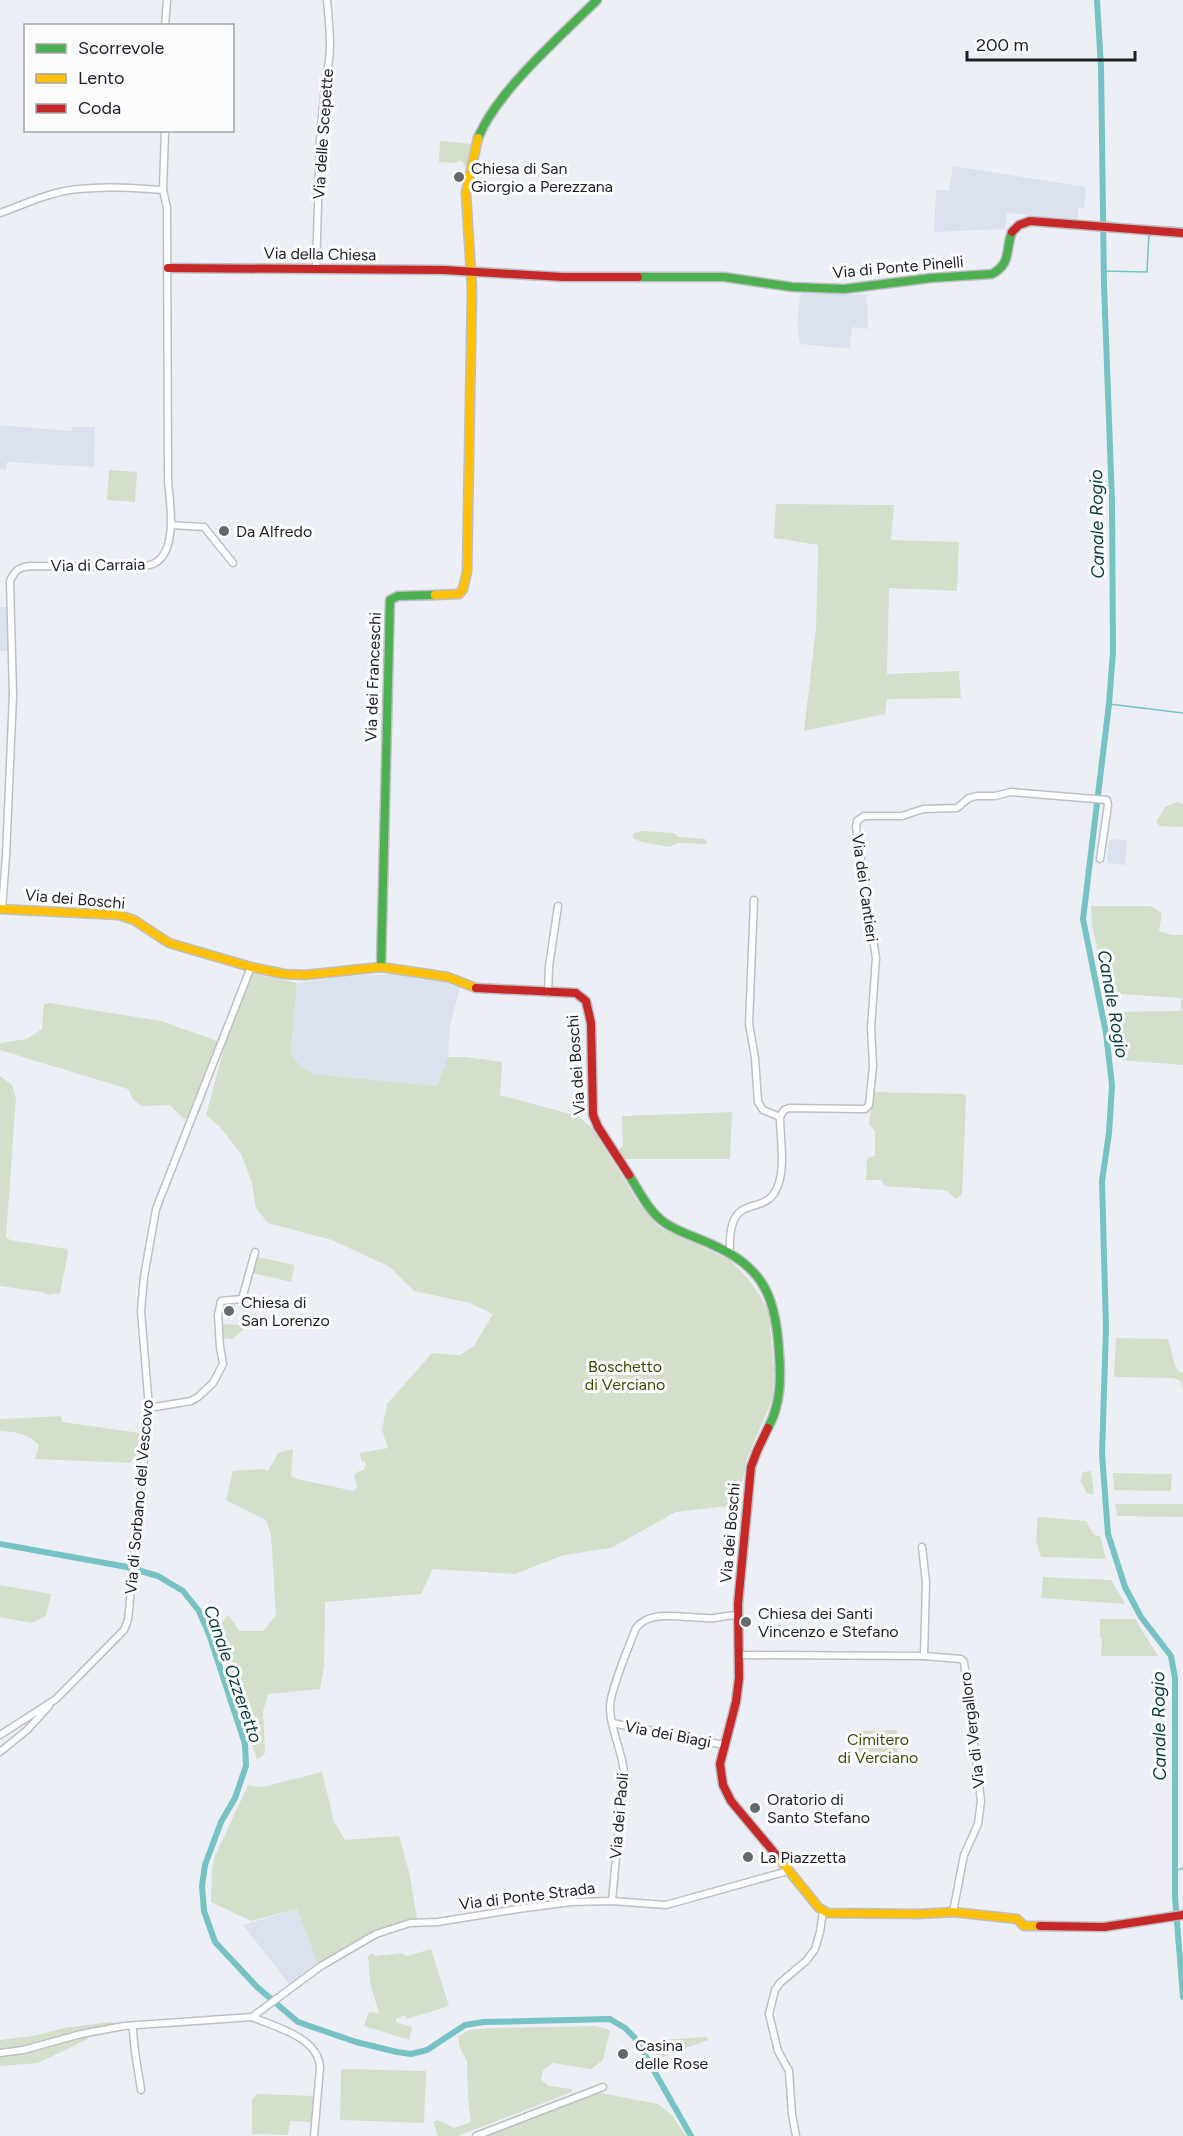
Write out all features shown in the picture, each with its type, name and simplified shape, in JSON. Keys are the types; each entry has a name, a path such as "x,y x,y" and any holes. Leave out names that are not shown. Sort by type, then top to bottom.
{"street":[{"path":"165,24 167,0"},
{"name":"Via delle Scepette","path":"316,269 320,139 330,29 327,0"},
{"path":"472,272 468,249 466,192 475,146 484,123 513,85 597,0"},
{"name":"Via di Carraia","path":"1,909 14,695 10,581 21,567 141,567 155,563 164,555 170,538 167,208 163,190 165,132"},
{"path":"0,213 45,196 78,189 163,190"},
{"name":"Via di Ponte Pinelli","path":"472,272 563,277 724,277 792,287 844,289 999,272 1004,268 1006,262 1012,231 1022,222 1183,233"},
{"name":"Via della Chiesa","path":"168,268 472,272"},
{"name":"Via dei Franceschi","path":"381,968 390,600 398,596 459,594 463,589 467,572 472,272"},
{"path":"171,525 204,527 233,563"},
{"name":"Via dei Cantieri","path":"780,1117 784,1110 789,1108 861,1109 869,1106 873,1066 872,1028 876,958 856,827 857,821 864,816 902,816 923,808 957,808 969,798 1011,792 1107,800 1101,859"},
{"path":"730,1253 730,1226 736,1215 772,1196 777,1188 781,1168 780,1117 763,1110 758,1102 756,1058 749,1012 754,900"},
{"path":"548,993 549,966 558,906"},
{"name":"Via dei Boschi","path":"1,909 119,915 134,920 169,943 251,967 284,974 305,975 381,968 448,977 477,988 576,993 587,1002 591,1024 592,1116 600,1134 615,1152 652,1209 663,1221 730,1253 752,1270 768,1290 774,1310 779,1356 778,1404 756,1448 751,1467 738,1615 740,1654 736,1702 724,1745 720,1776 727,1794 788,1871"},
{"name":"Via di Sorbano del Vescovo","path":"0,1735 56,1699 124,1630 128,1620 149,1408 141,1311 144,1276 156,1209 251,967"},
{"path":"149,1408 191,1401 213,1383 223,1364 218,1316 221,1301 242,1299 255,1252"},
{"path":"922,1547 926,1582 924,1656"},
{"name":"Via dei Paoli","path":"612,1901 624,1772 623,1758 612,1723 610,1702 636,1628 651,1617 715,1618 738,1615"},
{"name":"Via di Vergalloro","path":"740,1654 924,1656 961,1659 964,1662 981,1801 978,1824 964,1855 953,1912"},
{"path":"0,1752 27,1730 56,1699"},
{"name":"Via dei Biagi","path":"612,1723 724,1745"},
{"path":"788,1871 823,1911 846,1914 953,1912 1017,1919 1026,1927 1104,1927 1183,1915"},
{"name":"Via di Ponte Strada","path":"252,2017 321,1966 376,1934 410,1923 438,1922 531,1907 612,1901 666,1905 788,1871"},
{"path":"796,2136 789,2071 778,2051 769,2014 775,1990 807,1960 815,1949 823,1911"},
{"path":"0,2053 23,2050 81,2034 124,2026 252,2017 295,2036 316,2052 320,2060 320,2068 314,2136"},
{"path":"133,2026 134,2055 141,2090"},
{"path":"476,2136 603,2087"}],"shaded area":[{"path":"953,166 1086,187 1084,208 1078,208 1078,219 1007,213 1005,229 934,232 936,190 949,191"},
{"path":"802,293 867,295 868,329 852,327 850,349 800,344 797,324"},
{"path":"0,425 72,431 72,427 95,427 94,467 7,462 6,470 0,469"},
{"path":"0,607 8,607 8,651 0,651"},
{"path":"1109,839 1127,840 1125,865 1107,863"},
{"path":"396,974 446,982 460,987 450,1025 448,1057 437,1086 314,1074 300,1066 291,1053 297,983 345,976"},
{"path":"297,1909 317,1963 289,1984 243,1925"}],"green space":[{"path":"440,141 471,144 467,166 464,166 460,160 455,163 439,162"},
{"path":"109,470 137,472 135,502 107,500"},
{"path":"776,504 894,505 891,540 959,542 957,591 889,588 887,674 959,671 961,698 887,699 885,714 804,731 816,628 818,545 774,538"},
{"path":"1177,802 1183,804 1183,827 1160,826 1156,822 1165,807"},
{"path":"641,831 674,833 678,837 705,839 707,844 678,843 670,847 632,838 634,833"},
{"path":"1091,906 1151,906 1162,913 1159,931 1172,935 1183,935 1183,1065 1118,1060 1109,1012 1181,1011 1181,998 1107,993 1092,925"},
{"name":"Boschetto di Verciano","path":"252,973 297,983 291,1053 300,1066 314,1074 437,1086 448,1057 502,1062 500,1095 578,1116 592,1128 640,1205 659,1227 730,1260 748,1279 761,1297 769,1314 774,1368 773,1398 747,1458 738,1505 676,1512 611,1548 564,1555 515,1574 433,1569 421,1594 325,1602 324,1667 320,1689 268,1694 263,1712 265,1753 257,1760 217,1629 228,1615 240,1631 263,1631 276,1615 271,1534 266,1520 226,1500 233,1471 264,1469 268,1471 278,1453 293,1449 291,1476 354,1491 357,1487 354,1475 363,1470 366,1465 361,1461 360,1453 388,1448 382,1430 387,1404 432,1353 460,1355 474,1346 493,1314 470,1303 414,1291 390,1267 332,1240 268,1223 256,1208 252,1183 241,1154 220,1127 206,1115 225,1044"},
{"path":"44,1004 161,1021 223,1043 200,1112 184,1119 170,1105 141,1106 133,1099 128,1089 0,1050 0,1043 27,1039 42,1029"},
{"path":"0,1076 12,1085 16,1098 6,1237 10,1240 67,1249 60,1293 48,1295 42,1292 0,1286"},
{"path":"873,1092 964,1094 966,1098 962,1194 956,1199 947,1191 885,1186 881,1180 866,1180 867,1158 875,1156 875,1131 869,1124"},
{"path":"732,1112 730,1159 623,1159 622,1161 619,1150 623,1145 622,1116"},
{"path":"257,1257 295,1265 291,1282 253,1273"},
{"path":"221,1324 248,1325 232,1339 223,1338"},
{"path":"1116,1338 1168,1339 1175,1365 1179,1372 1183,1372 1183,1389 1180,1381 1173,1378 1114,1377"},
{"path":"61,1416 62,1422 140,1433 137,1454 130,1463 35,1459 39,1445 35,1441 21,1434 0,1431 0,1419"},
{"path":"1091,1471 1094,1495 1087,1493 1080,1481 1083,1472"},
{"path":"1113,1473 1172,1474 1171,1491 1114,1490"},
{"path":"1115,1504 1183,1504 1183,1517 1117,1516"},
{"path":"1038,1517 1086,1521 1094,1535 1100,1536 1106,1559 1041,1557 1036,1541"},
{"path":"1043,1577 1111,1580 1125,1604 1041,1598"},
{"path":"0,1585 51,1594 46,1616 31,1623 0,1617"},
{"path":"1100,1619 1135,1619 1158,1656 1101,1656"},
{"name":"Cimitero di Verciano","path":"897,1730 898,1764 858,1765 857,1731"},
{"path":"322,1772 334,1821 345,1840 399,1836 409,1872 417,1918 380,1928 317,1963 297,1909 251,1921 211,1902 212,1869 215,1856 248,1785 262,1787"},
{"path":"431,1949 449,2006 407,2019 405,2015 396,2019 396,2022 412,2027 409,2040 364,2026 369,2012 379,2013 370,1983 368,1956 373,1953 375,1956 402,1953 407,1956"},
{"path":"111,2022 116,2024 50,2043 0,2052 0,2040"},
{"path":"596,2026 610,2030 603,2060 591,2069 553,2063 543,2070 541,2080 549,2086 572,2089 572,2092 458,2136 438,2136 433,2122 438,2120 454,2128 471,2122 467,2062 459,2045 458,2036 470,2030 491,2028"},
{"path":"87,2035 88,2039 38,2063 0,2066 0,2056 37,2051"},
{"path":"707,2037 708,2040 657,2059 646,2041"},
{"path":"341,2069 426,2071 424,2123 340,2120"},
{"path":"596,2092 658,2104 672,2115 686,2136 486,2136"},
{"path":"257,2094 315,2096 313,2122 290,2121 288,2135 252,2134 252,2100"}],"waterway":[{"name":"Canale Rogio","path":"1097,0 1101,67 1104,285 1112,502 1113,652 1109,704 1083,919 1106,1033 1112,1085 1109,1133 1102,1181 1106,1328 1102,1454 1108,1534 1125,1587 1141,1617 1171,1656 1175,1678 1175,1897 1183,1997"},
{"path":"1136,225 1183,228"},
{"path":"1104,271 1147,272 1149,233"},
{"path":"1109,704 1183,713"},
{"name":"Canale Ozzeretto","path":"0,1544 127,1567 158,1576 183,1591 199,1611 209,1634 245,1744 246,1766 235,1798 221,1822 205,1865 202,1886 204,1911 215,1942 257,1987 298,2022 356,2042 411,2054 427,2050 465,2025 484,2022 610,2019 625,2028 636,2039 691,2136"},
{"path":"1175,1871 1183,1868"}],"traffic: fast":[{"path":"478,138 487,120 514,83 597,0"},
{"path":"638,277 724,277 792,287 844,289 931,278 992,274 1005,261 1012,232"},
{"path":"381,967 390,600 398,596 435,595"},
{"path":"629,1175 645,1201 665,1223 732,1255 746,1265 765,1288 775,1317 780,1372 778,1401 768,1428"}],"traffic: slow":[{"path":"435,595 459,594 463,589 467,572 472,289 466,193 478,138"},
{"path":"0,909 119,915 134,920 169,943 251,967 284,974 305,975 381,967 448,977 476,988"},
{"path":"777,1856 819,1908 828,1913 953,1912 1017,1919 1024,1926 1040,1926"}],"traffic: jam":[{"path":"1012,232 1019,225 1030,221 1183,233"},
{"path":"168,268 444,270 563,277 638,277"},
{"path":"476,988 576,993 586,1001 591,1023 593,1115 598,1127 629,1175"},
{"path":"768,1428 751,1467 738,1604 739,1678 736,1702 720,1764 723,1785 731,1801 777,1856"},
{"path":"1040,1926 1104,1927 1183,1915"}],"place":[{"name":"Chiesa di San Giorgio a Perezzana","path":"459,177"},
{"name":"Da Alfredo","path":"224,531"},
{"name":"Chiesa di San Lorenzo","path":"229,1311"},
{"name":"Chiesa dei Santi Vincenzo e Stefano","path":"746,1622"},
{"name":"Oratorio di Santo Stefano","path":"755,1808"},
{"name":"La Piazzetta","path":"748,1857"},
{"name":"Casina delle Rose","path":"623,2054"}]}
